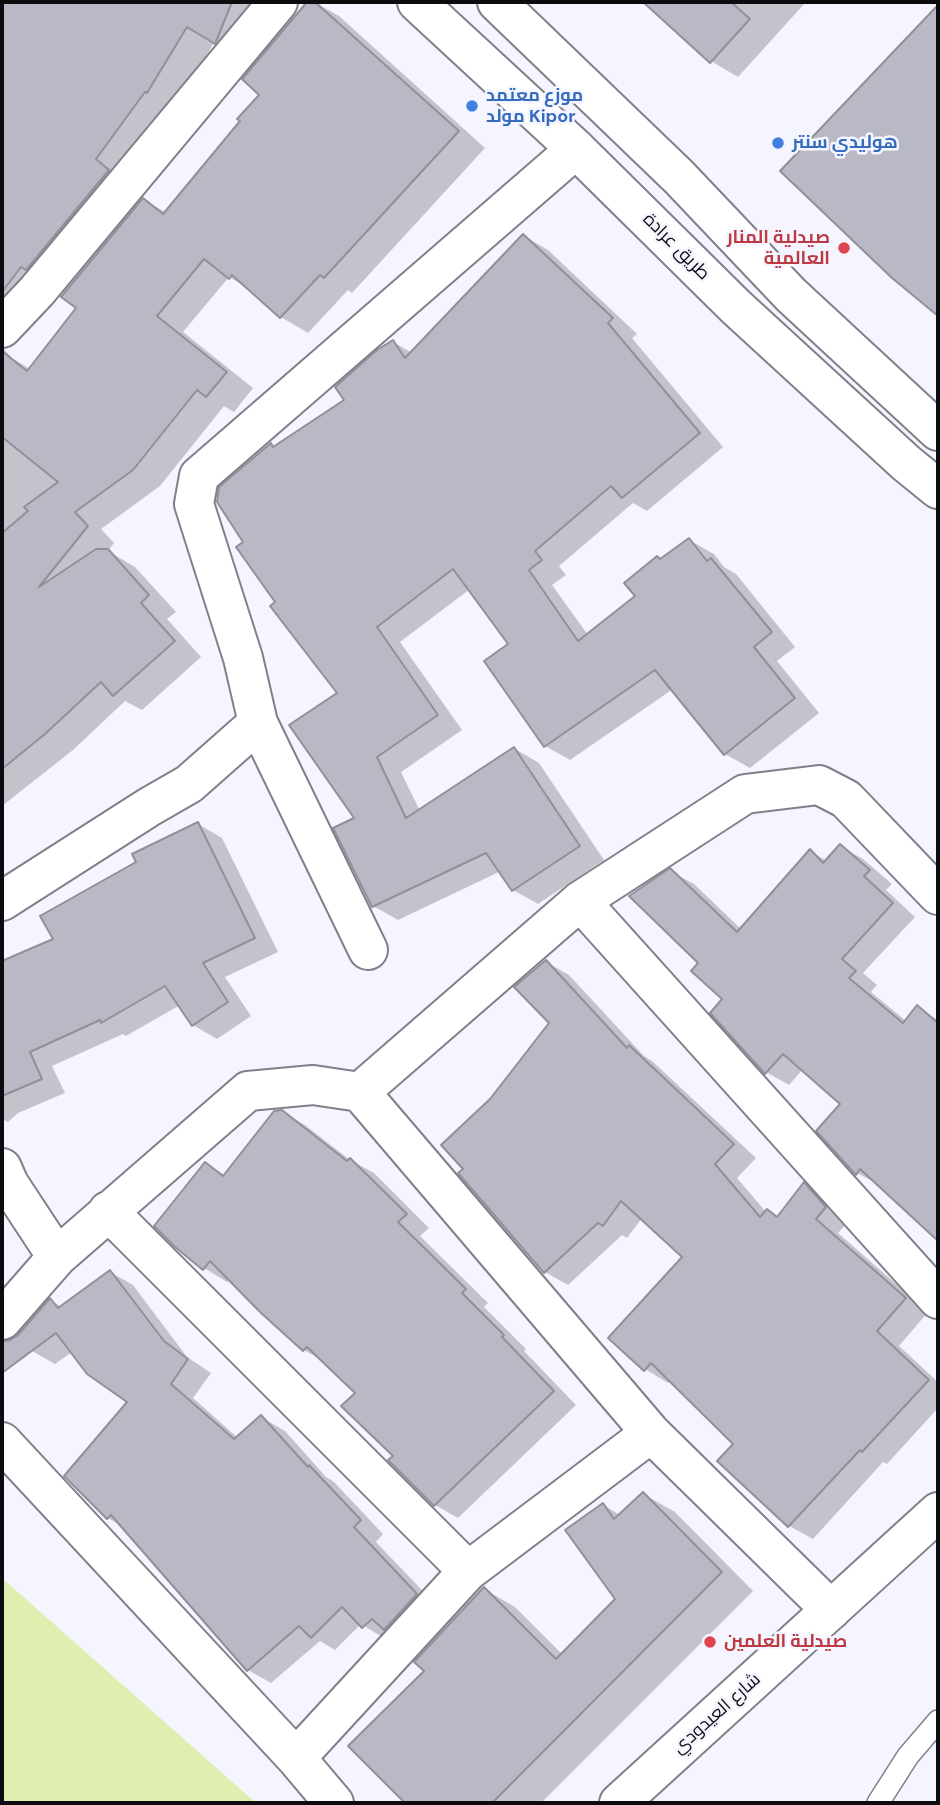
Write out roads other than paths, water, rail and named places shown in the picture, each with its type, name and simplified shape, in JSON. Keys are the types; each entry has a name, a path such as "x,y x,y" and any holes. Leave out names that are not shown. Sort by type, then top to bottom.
{"street":[{"path":"2,328 37,291 278,2"},
{"name":"طريق عرادة","path":"417,2 576,149 736,307 906,463 938,489"},
{"path":"497,2 679,177 791,295 938,431"},
{"path":"368,950 258,723 243,658 194,504 199,475 576,149"},
{"path":"2,901 189,784 258,723"},
{"path":"360,1093 580,901 745,794 819,785 846,799 938,895"},
{"path":"580,901 938,1299"},
{"path":"2,1320 57,1256 248,1091 313,1085 360,1093 651,1433 831,1610"},
{"path":"2,1168 9,1184 57,1256"},
{"path":"108,1211 468,1571"},
{"path":"296,1758 468,1571 651,1433"},
{"path":"2,1442 18,1476 296,1758 334,1803"},
{"name":"شارع العيدودي","path":"619,1803 938,1512"}],"lane":[{"path":"885,1801 908,1756 938,1721"}],"place":[{"name":"موزع معتمد مولد Kipor","path":"472,106"},
{"name":"هوليدي سنتر","path":"778,143"},
{"name":"صيدلية المنار العالمية","path":"844,248"},
{"name":"صيدلية العلمين","path":"710,1642"}]}
